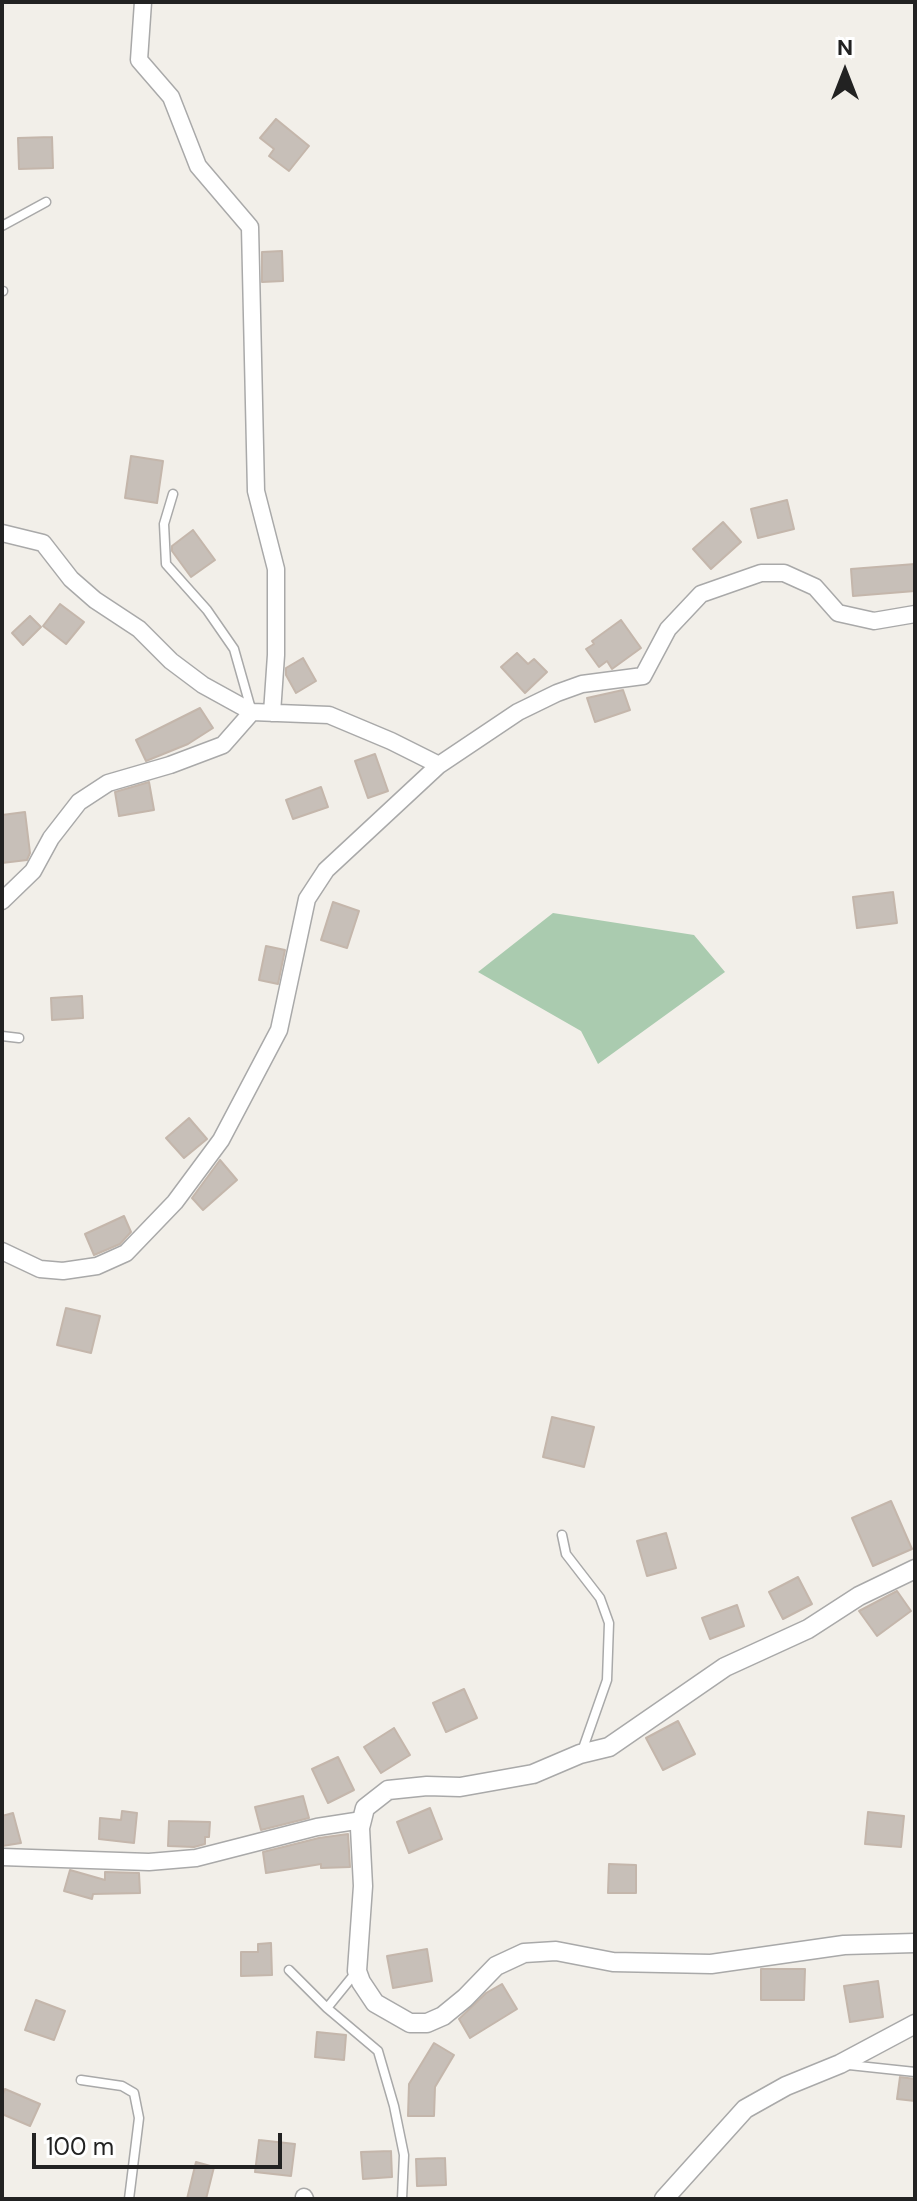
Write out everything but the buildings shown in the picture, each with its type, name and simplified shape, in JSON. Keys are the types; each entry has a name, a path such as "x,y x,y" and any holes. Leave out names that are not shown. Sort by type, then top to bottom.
{"street":[{"path":"143,2 139,60 171,97 198,166 250,227 256,491 276,569 272,713"},
{"path":"2,533 43,543 71,579 95,600 139,629 171,661 203,685 252,712 329,715 439,765"},
{"path":"2,1251 40,1269 63,1271 97,1266 126,1253 175,1202 221,1140 279,1030 307,899 326,870 439,765 518,712 557,693 582,684 643,676 668,629 701,594 761,573 784,573 815,587 838,613 874,621 915,614"},
{"path":"2,901 33,871 51,838 79,802 108,783 223,745 252,712"},
{"path":"915,1569 859,1596 808,1629 725,1667 609,1747 580,1754 533,1774 460,1787 388,1790 365,1808 360,1828 363,1886 357,1971 375,2003 410,2023 427,2023 443,2016 465,1998 496,1966 524,1953 556,1951 613,1962 711,1964 844,1945 915,1943"},
{"path":"2,1857 149,1862 196,1858 317,1827 362,1820"},
{"path":"664,2199 745,2109 915,2024"}],"lane":[{"path":"2,226 46,202"},
{"path":"173,494 164,524 166,564 207,610 234,649 252,712"},
{"path":"2,1036 19,1038"},
{"path":"562,1535 566,1554 600,1598 609,1623 607,1680 580,1754"},
{"path":"289,1970 327,2008 378,2051 404,2155 402,2199"},
{"path":"327,2008 357,1971"},
{"path":"840,2064 915,2072"},
{"path":"81,2080 122,2086 134,2093 139,2118 129,2199"}],"green space":[{"path":"553,913 694,935 725,972 598,1064 581,1031 478,972"}]}
